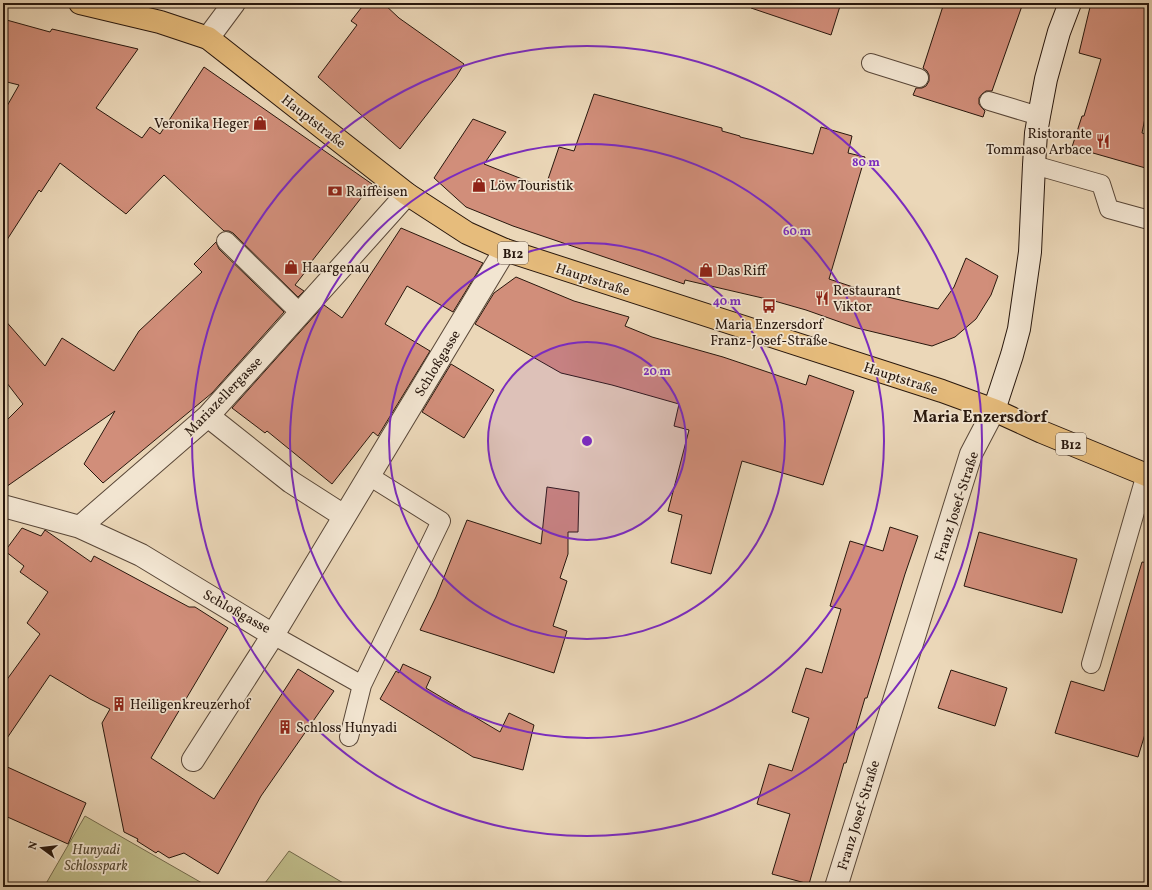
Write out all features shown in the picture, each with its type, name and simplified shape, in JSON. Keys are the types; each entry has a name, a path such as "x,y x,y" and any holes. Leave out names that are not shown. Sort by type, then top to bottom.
{"main road":[{"name":"Hauptstraße","path":"80,3 160,22 208,38 407,194 467,232 505,250 942,391 994,410 1042,432 1148,475"}],"street":[{"path":"208,38 234,3"},
{"name":"Franz Josef-Straße","path":"836,887 970,454 994,410 1019,329 1030,252 1036,133 1046,79 1059,32 1070,3"},
{"name":"Mariazellergasse","path":"80,526 208,416 407,194"},
{"name":"Schloßgasse","path":"80,526 141,555 273,635 505,250"},
{"path":"208,416 291,482 344,516"},
{"path":"3,506 80,526"},
{"path":"193,760 273,635"}],"lane":[{"path":"871,63 919,78"},
{"path":"989,101 1039,116"},
{"path":"1034,165 1101,184 1109,209 1149,220"},
{"path":"226,241 300,313"},
{"path":"1091,664 1148,475"},
{"path":"350,737 362,685 441,522 369,476"},
{"path":"273,635 362,685"}],"green space":[{"name":"Hunyadi Schlosspark","path":"85,816 209,887 44,887"},
{"path":"289,851 350,887 262,887"}],"building":[{"path":"365,3 383,3 399,18 464,64 456,77 400,149 318,77 357,25 351,21"},
{"path":"752,3 841,3 831,35 751,8"},
{"path":"944,3 1023,3 992,91 986,91 979,98 979,104 985,111 983,117 913,95 916,88 926,86 929,81 929,75 923,68"},
{"path":"1091,3 1149,3 1149,98 1142,133 1149,135 1149,169 1072,147 1082,116 1084,116 1101,59 1079,53"},
{"path":"3,19 50,32 52,29 138,49 96,108 142,138 150,127 160,134 204,67 372,184 295,285 304,291 298,297 233,233 224,231 164,175 126,214 60,163 41,192 39,190 3,246 3,113 19,85 3,81"},
{"path":"594,94 722,128 722,131 740,137 813,154 821,127 852,136 848,153 865,157 829,279 871,293 938,309 954,287 966,258 998,276 991,295 976,319 955,337 932,346 857,328 806,310 771,300 685,280 684,284 513,226 466,207 434,178 473,119 506,132 484,164 545,188 559,147 574,151"},
{"path":"401,228 483,263 453,312 407,286 385,324 430,351 378,436 373,432 332,484 267,431 265,433 232,408 324,305 342,318"},
{"path":"216,242 219,249 284,312 212,393 103,483 84,464 115,411 3,489 3,424 23,404 3,378 3,318 45,366 62,338 114,371 139,331 202,272 194,264"},
{"path":"516,277 574,301 629,317 625,326 652,337 723,357 806,385 809,375 854,391 823,485 742,461 711,574 671,563 682,515 668,511 689,430 674,426 679,404 612,385 561,373 475,324 494,293"},
{"path":"451,364 494,390 464,438 422,412"},
{"path":"547,487 579,492 578,532 568,532 568,554 560,578 567,581 553,626 567,631 554,673 420,630 436,597 467,520 541,544"},
{"path":"890,527 918,536 867,698 865,698 846,763 844,763 809,884 772,874 790,814 757,804 769,764 792,771 809,718 792,712 806,668 822,673 841,609 830,606 850,541 883,551"},
{"path":"22,528 41,536 45,530 91,562 94,556 189,607 195,607 228,628 151,758 214,799 298,669 334,691 261,796 218,874 184,853 169,858 158,851 156,853 137,841 138,839 124,832 102,723 110,709 50,675 3,744 3,685 40,634 27,623 48,592 20,572 24,566 5,551"},
{"path":"979,532 1077,559 1062,613 964,586"},
{"path":"1142,562 1149,563 1149,721 1138,757 1055,733 1071,681 1104,691"},
{"path":"403,664 431,677 426,688 500,732 509,713 534,725 523,770 473,757 380,699 396,671 399,673"},
{"path":"951,670 1007,688 995,726 938,708"},
{"path":"3,765 86,803 68,844 3,815"}],"place":[{"name":"Veronika Heger","path":"260,123"},
{"name":"Ristorante Tommaso Arbace","path":"1103,141"},
{"name":"Löw Touristik","path":"479,185"},
{"name":"Raiffeisen","path":"335,191"},
{"name":"Haargenau","path":"291,267"},
{"name":"Das Riff","path":"706,270"},
{"name":"Restaurant Viktor","path":"822,298"},
{"name":"Maria Enzersdorf Franz-Josef-Straße","path":"769,306"},
{"name":"Heiligenkreuzerhof","path":"119,704"},
{"name":"Schloss Hunyadi","path":"285,727"}],"district":[{"name":"Maria Enzersdorf","path":"980,416"}]}
